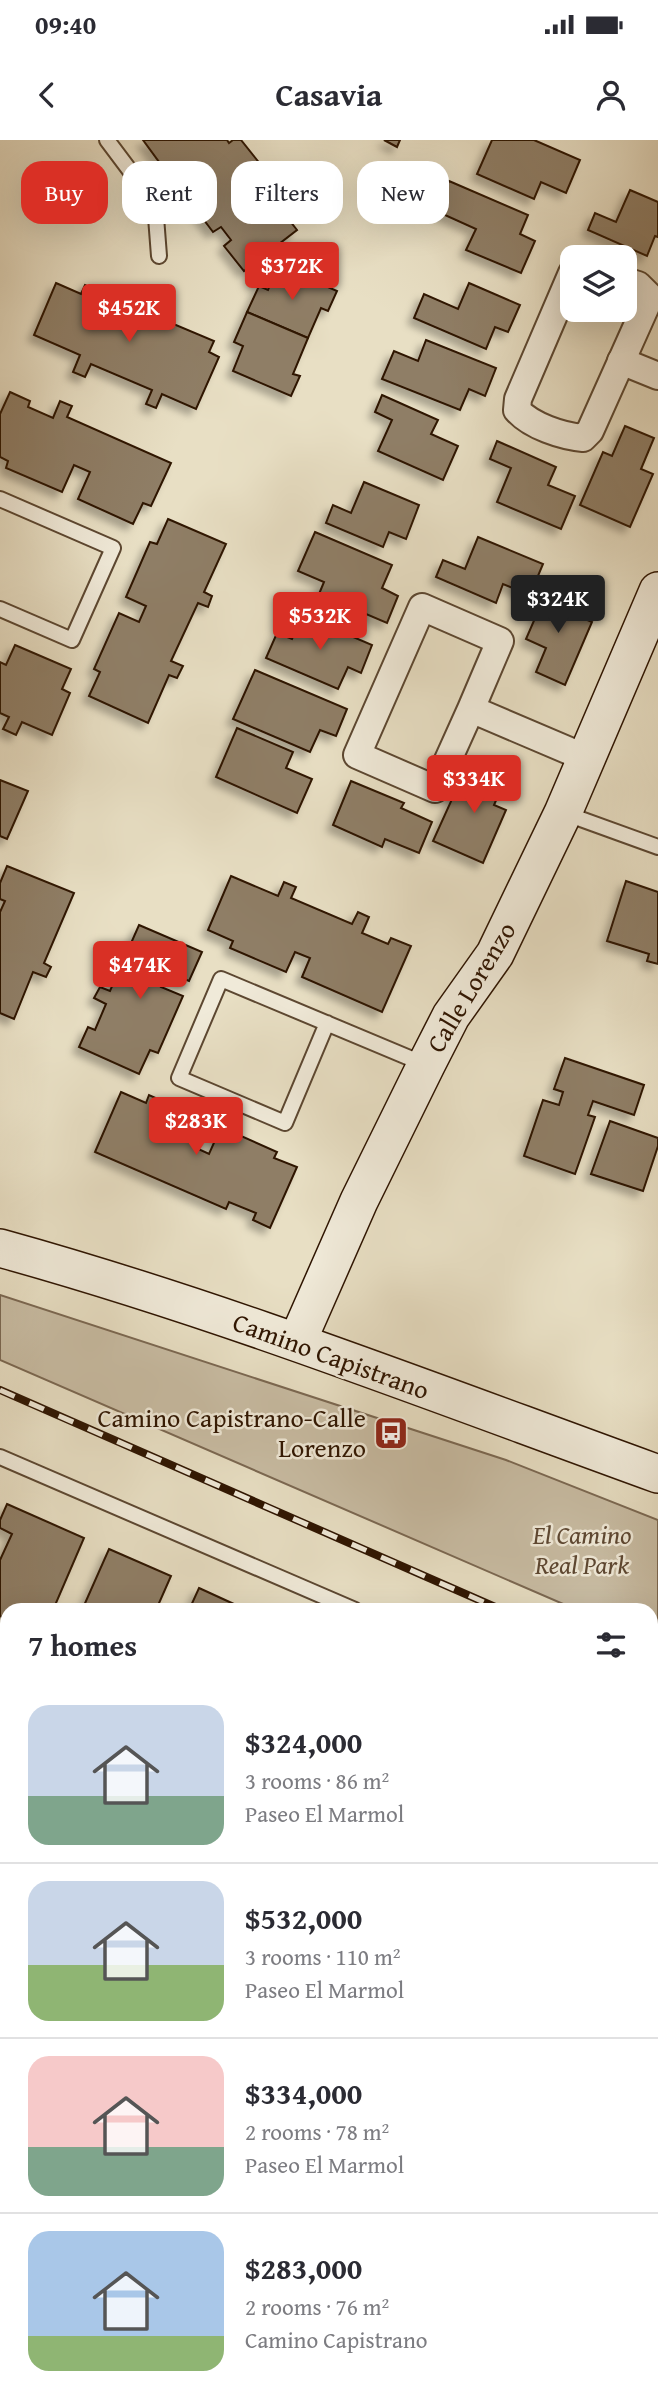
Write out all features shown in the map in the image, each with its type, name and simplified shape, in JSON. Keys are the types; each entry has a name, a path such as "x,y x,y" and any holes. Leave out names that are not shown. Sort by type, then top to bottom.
{"street":[{"path":"560,301 518,399 517,410 524,418 547,428 569,437 583,438 590,431 650,297 637,285"},
{"path":"621,361 658,376"},
{"name":"Calle Lorenzo","path":"297,1342 359,1201 426,1065 451,1016 495,954 563,813 658,591"},
{"path":"422,607 500,641 471,709 435,789 357,755 422,607"},
{"path":"471,709 586,758"},
{"name":"Camino Capistrano","path":"0,1248 89,1273 297,1342 658,1474"}],"lane":[{"path":"107,140 155,204 159,256"},
{"path":"0,499 113,548 72,640 0,610"},
{"path":"563,813 658,847"},
{"path":"327,1023 285,1123 179,1078 220,979 327,1023 426,1065"},
{"path":"0,1457 339,1603"}],"green space":[{"name":"El Camino Real Park","path":"0,1295 506,1460 658,1520 658,1603 561,1603 0,1360"}],"building":[{"path":"143,140 227,140 229,143 241,140 258,161 231,161 231,224 292,224 297,230 244,271 224,246 231,240 221,227 213,232 207,224 217,224 217,161 158,161"},
{"path":"384,140 400,140 397,147"},
{"path":"492,140 534,140 580,160 566,193 541,182 534,199 477,174"},
{"path":"449,181 528,215 520,234 535,241 521,273 466,250 476,229 449,217"},
{"path":"630,190 658,202 658,237 655,236 647,256 637,252 637,245 622,245 588,230 595,213 616,222"},
{"path":"278,265 337,291 328,311 321,308 308,338 247,312 259,286 268,290"},
{"path":"56,283 81,294 85,285 142,310 137,320 153,326 157,317 214,341 209,352 219,357 196,409 162,394 156,408 146,404 152,390 91,364 85,377 73,372 80,355 34,335"},
{"path":"469,283 520,305 508,332 495,327 486,349 414,318 424,294 458,309"},
{"path":"247,312 308,338 293,374 300,376 291,396 233,371 243,346 234,342"},
{"path":"426,340 496,368 485,396 469,389 460,410 382,379 394,351 418,361"},
{"path":"10,392 30,401 28,407 53,418 60,401 72,406 67,417 171,463 151,506 143,503 133,524 78,499 90,472 74,465 62,492 6,468 8,461 0,457 0,414"},
{"path":"382,395 438,420 431,434 458,446 443,480 378,451 392,420 375,412"},
{"path":"625,426 654,438 641,469 653,474 630,527 580,505 603,452 612,456"},
{"path":"497,441 556,467 548,485 575,496 561,529 497,502 511,468 490,459"},
{"path":"364,482 419,505 406,539 389,532 383,547 326,523 333,505 351,513"},
{"path":"168,519 226,544 204,592 212,596 208,607 198,603 171,661 183,666 177,678 169,675 148,723 89,696 100,672 94,669 119,613 139,622 146,606 126,597 150,542 157,544"},
{"path":"315,532 392,565 382,588 398,596 387,623 319,594 324,582 298,571"},
{"path":"478,537 543,564 530,595 503,584 496,603 436,577 443,560 465,569"},
{"path":"552,579 569,587 560,608 592,622 565,685 536,672 546,648 526,639"},
{"path":"302,615 372,645 361,673 348,667 338,689 266,658 277,633 292,639"},
{"path":"15,645 71,669 62,689 70,693 52,735 22,722 16,735 3,729 9,717 0,713 0,662 6,665"},
{"path":"255,670 347,709 336,736 320,730 310,752 233,719"},
{"path":"237,728 293,752 286,768 312,779 297,813 216,777"},
{"path":"479,762 507,775 494,805 506,810 483,863 433,841 457,788 465,792"},
{"path":"0,780 28,791 7,839 0,836"},
{"path":"351,781 404,803 401,808 432,822 419,853 385,839 382,847 333,825"},
{"path":"7,866 74,893 44,963 51,967 46,977 33,972 14,1019 0,1013 0,912 5,901 0,899 0,883"},
{"path":"231,876 278,896 284,882 296,887 291,898 352,924 358,912 369,917 362,933 388,944 391,938 411,946 382,1012 302,977 310,958 295,952 286,972 230,948 233,941 208,930"},
{"path":"626,881 658,892 658,964 647,961 649,954 607,941"},
{"path":"139,925 202,952 189,981 167,972 161,987 183,996 158,1053 150,1050 139,1074 79,1047 88,1027 95,1030 106,1004 94,998 100,987 110,991"},
{"path":"565,1058 644,1085 634,1115 593,1101 588,1115 595,1117 575,1174 524,1156 543,1100 559,1105 563,1092 554,1089"},
{"path":"121,1092 146,1103 149,1095 206,1120 194,1147 209,1154 221,1127 277,1152 274,1158 297,1167 270,1228 253,1220 256,1213 229,1202 226,1209 95,1152"},
{"path":"610,1121 658,1138 658,1146 643,1191 591,1174"},
{"path":"7,1504 84,1538 56,1603 0,1603 0,1560 12,1534 0,1528 0,1520"},
{"path":"109,1549 171,1576 159,1603 85,1603"},
{"path":"199,1588 232,1603 192,1603"}],"railway":[{"path":"0,1390 486,1603"}],"place":[{"name":"Camino Capistrano-Calle Lorenzo","path":"391,1433"}]}
